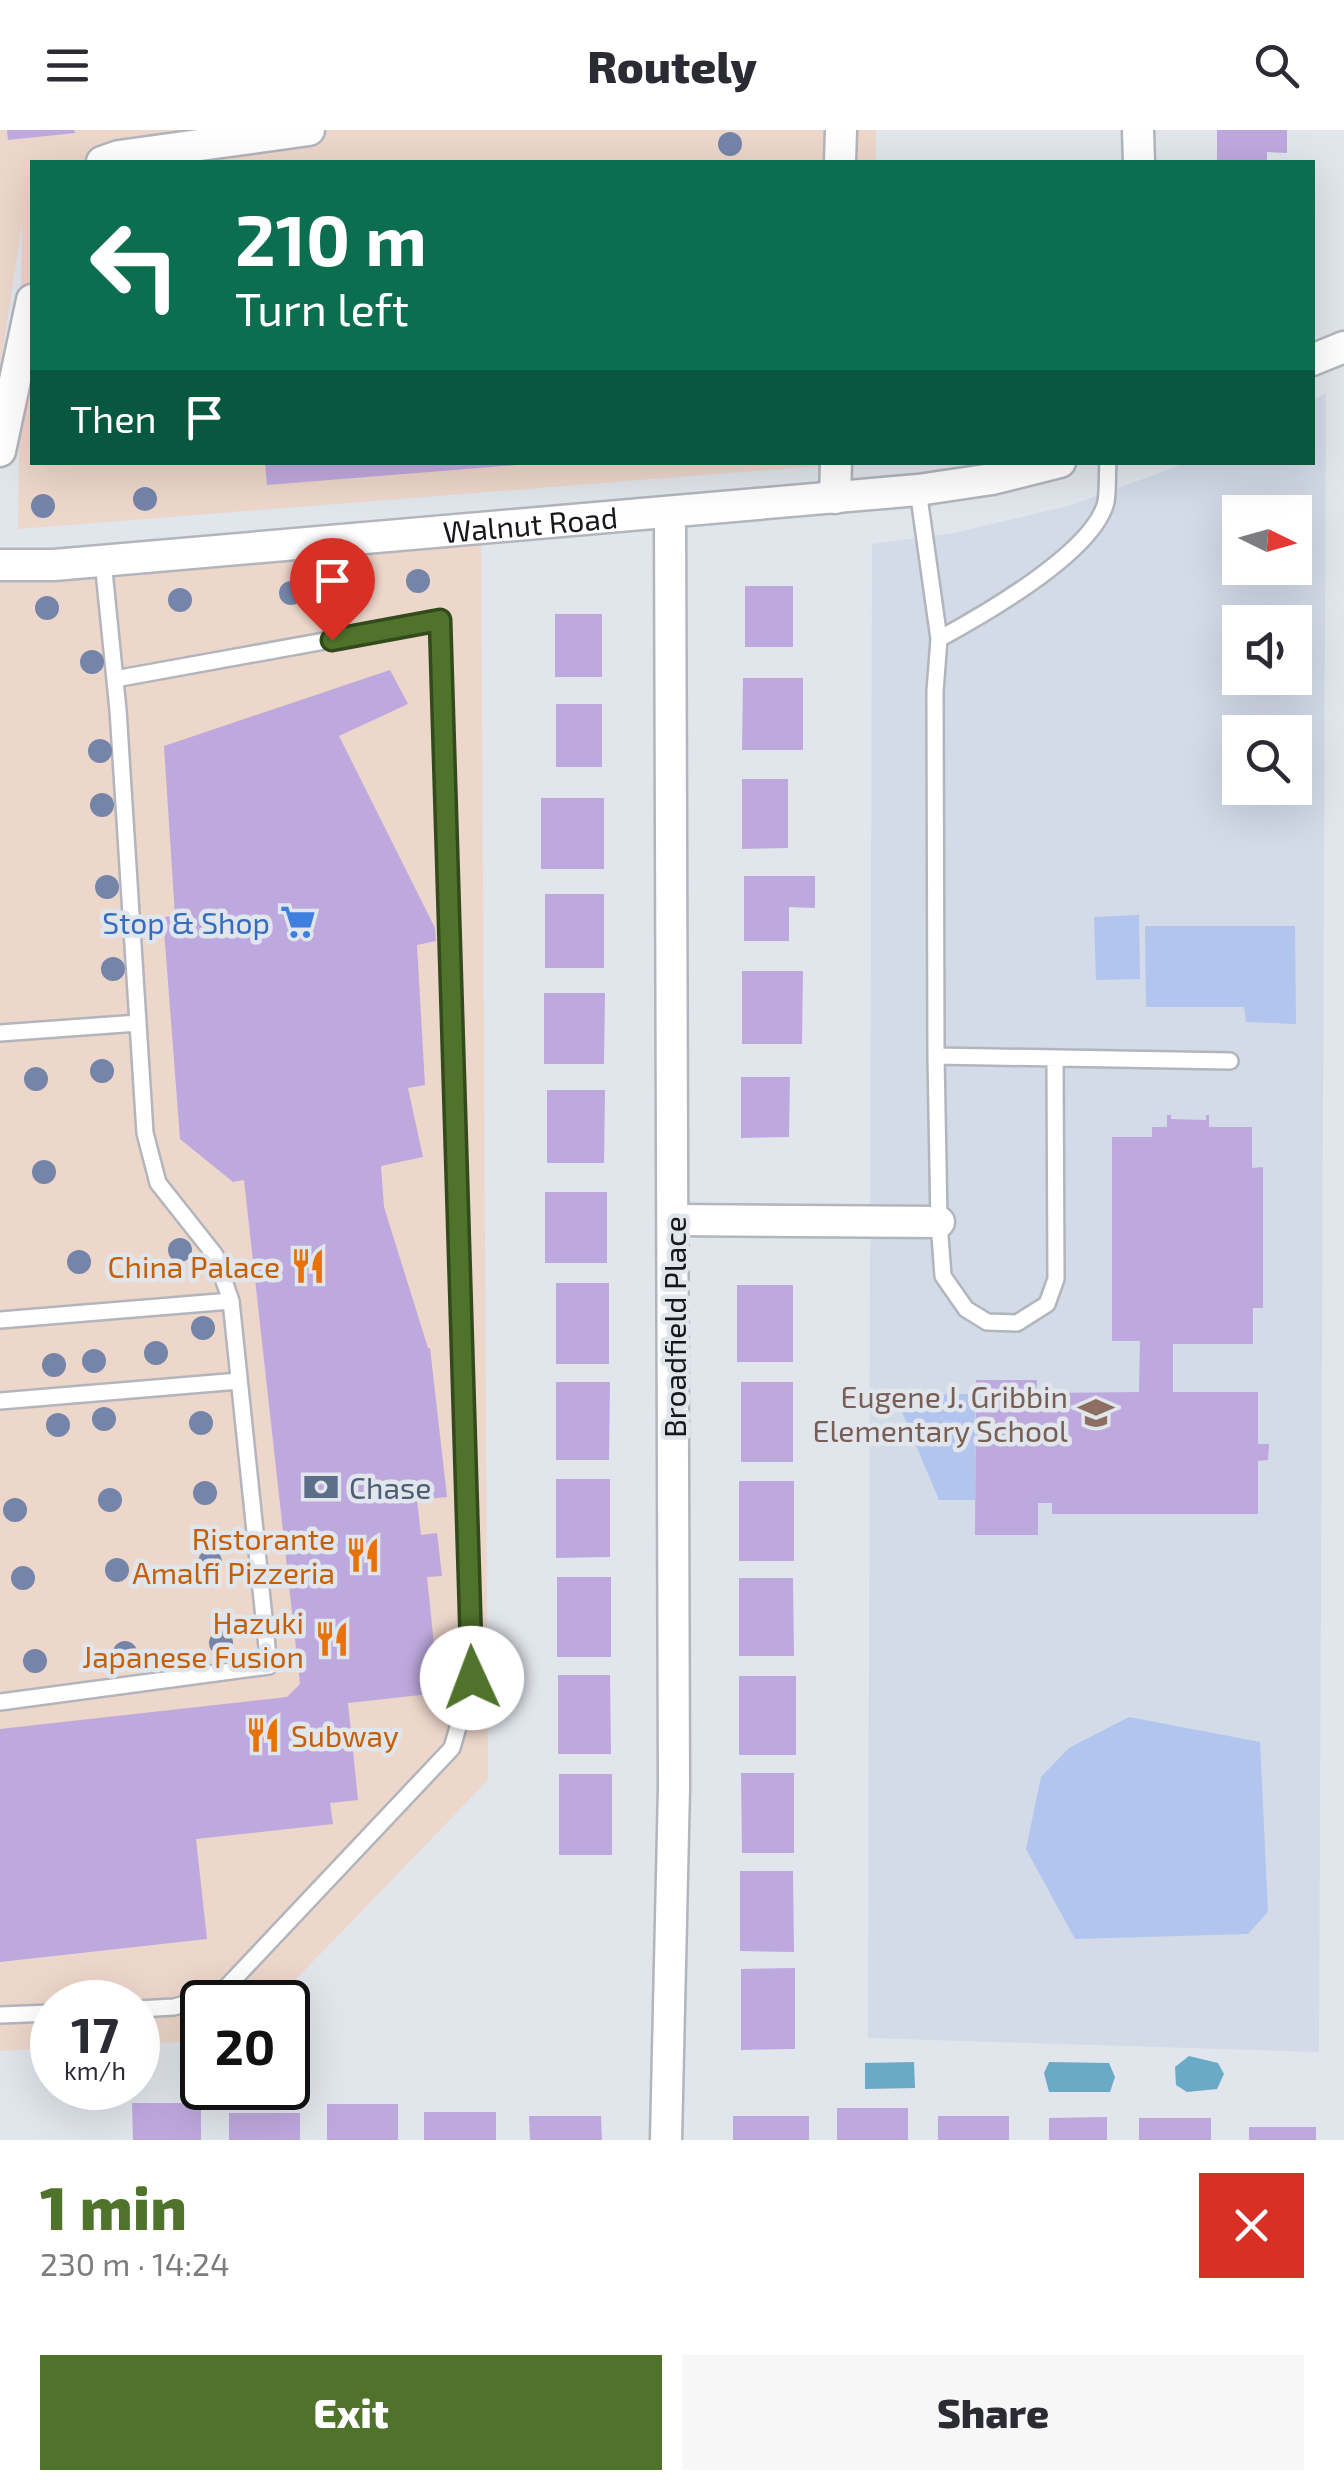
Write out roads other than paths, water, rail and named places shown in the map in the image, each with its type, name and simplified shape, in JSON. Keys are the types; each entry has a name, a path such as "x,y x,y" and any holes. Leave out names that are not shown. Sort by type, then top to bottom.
{"street":[{"path":"108,160 309,130"},
{"path":"840,130 840,160"},
{"path":"1138,130 1139,160"},
{"path":"0,451 30,309"},
{"path":"1315,359 1344,348"},
{"path":"836,465 836,498"},
{"name":"Walnut Road","path":"0,566 103,561 836,498 992,479 1048,465"},
{"name":"Broadfield Place","path":"666,2140 674,1787 670,513"},
{"path":"674,1220 939,1222"}],"lane":[{"path":"939,639 1024,587 1096,524 1106,503 1108,465"},
{"path":"918,490 939,639 935,691 939,1222 944,1276 966,1309 987,1322 1018,1323 1046,1304 1056,1279 1056,1058"},
{"path":"0,1702 269,1666 230,1301 215,1255 158,1183 144,1133 116,679 103,561"},
{"path":"116,679 440,620 472,1678 452,1748 220,1994 160,2008"},
{"path":"0,1033 138,1023"},
{"path":"936,1056 1230,1061"},
{"path":"0,1320 230,1301"},
{"path":"0,1401 239,1381"},
{"path":"0,2015 30,2014"}],"place":[{"name":"Stop & Shop","path":"298,922"},
{"name":"China Palace","path":"308,1266"},
{"name":"Eugene J. Gribbin Elementary School","path":"1096,1413"},
{"name":"Chase","path":"321,1487"},
{"name":"Ristorante Amalfi Pizzeria","path":"363,1555"},
{"name":"Hazuki Japanese Fusion","path":"332,1639"},
{"name":"Subway","path":"263,1735"}]}
